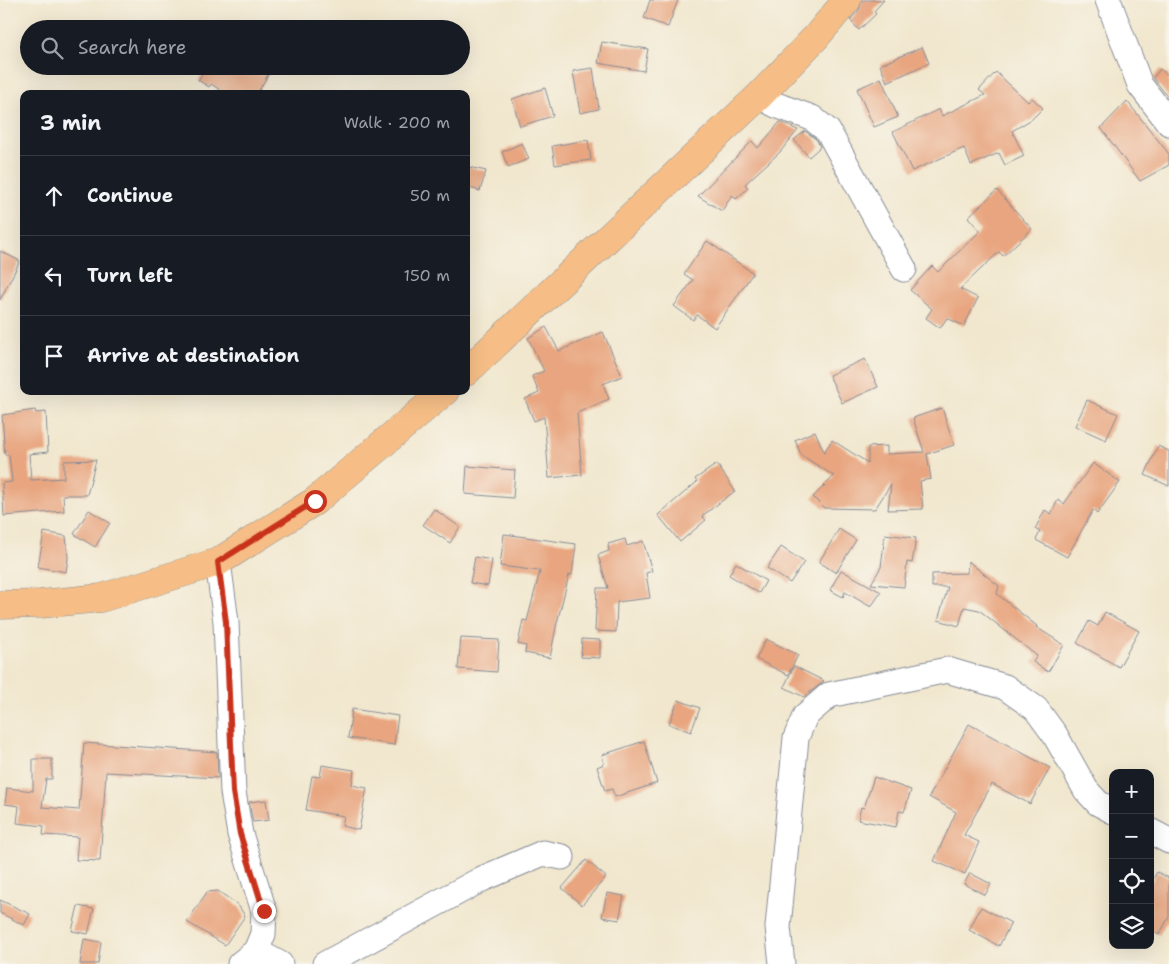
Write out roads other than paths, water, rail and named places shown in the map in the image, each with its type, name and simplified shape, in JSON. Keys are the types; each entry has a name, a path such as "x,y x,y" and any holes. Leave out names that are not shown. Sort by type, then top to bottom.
{"main road":[{"path":"470,368 759,96 816,37 847,0"},
{"path":"0,605 40,604 102,598 218,562 315,501 440,395"}],"street":[{"path":"1108,0 1140,85 1169,123"},
{"path":"759,96 776,105 812,118 828,131 904,269"},
{"path":"218,562 226,622 233,792 240,834 264,911 263,934 248,957 280,964"},
{"path":"782,964 778,927 796,738 805,716 829,695 947,670 1005,687 1036,709 1055,735 1086,790 1098,803 1109,809"},
{"path":"1154,833 1169,841"},
{"path":"325,964 482,879 543,854 562,857"}]}
